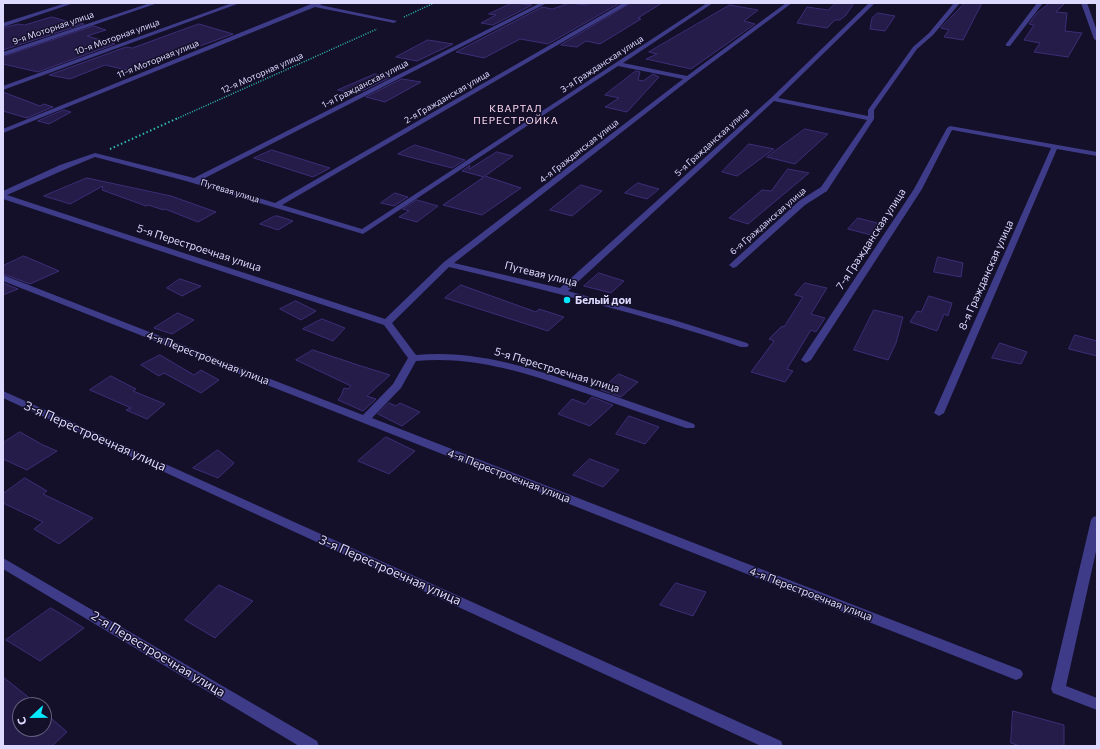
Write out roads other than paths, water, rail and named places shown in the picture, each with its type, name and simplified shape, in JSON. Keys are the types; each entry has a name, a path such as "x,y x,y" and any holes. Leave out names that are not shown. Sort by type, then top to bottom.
{"street":[{"path":"3,25 71,3"},
{"name":"9-я Моторная улица","path":"3,54 155,3"},
{"name":"10-я Моторная улица","path":"3,88 237,3"},
{"path":"304,3 317,4 394,21"},
{"name":"1-я Гражданская улица","path":"194,181 544,3"},
{"name":"2-я Гражданская улица","path":"276,205 627,3"},
{"name":"3-я Гражданская улица","path":"363,232 710,3"},
{"name":"4-я Гражданская улица","path":"387,323 448,264 688,78 789,3"},
{"name":"5-я Гражданская улица","path":"562,290 773,99 872,3"},
{"name":"6-я Гражданская улица","path":"733,265 802,203 824,189 871,119 871,110 902,66 915,48 931,34 957,3"},
{"path":"1008,45 1040,3"},
{"path":"1084,3 1097,39"},
{"name":"11-я Моторная улица","path":"3,131 317,4"},
{"path":"617,64 688,78"},
{"path":"773,99 871,119"},
{"name":"7-я Гражданская улица","path":"806,360 918,189 950,128 1055,146"},
{"path":"1055,146 1097,154"},
{"name":"8-я Гражданская улица","path":"939,413 1055,146"},
{"name":"Путевая улица","path":"3,195 63,167 95,155 194,181 363,232"},
{"name":"5-я Перестроечная улица","path":"3,195 387,323"},
{"name":"Путевая улица","path":"448,264 562,290 687,326 744,345"},
{"name":"4-я Перестроечная улица","path":"3,278 1016,674"},
{"path":"365,419 397,386 414,358 387,323"},
{"name":"5-я Перестроечная улица","path":"414,358 450,355 479,358 536,373 690,426"},
{"name":"3-я Перестроечная улица","path":"3,394 776,746"},
{"path":"1097,520 1058,689 1097,704"},
{"name":"2-я Перестроечная улица","path":"3,562 312,746"}],"place":[{"name":"Белый дои","path":"567,300"}],"district":[{"name":"КВАРТАЛ ПЕРЕСТРОЙКА","path":"516,114"}]}
